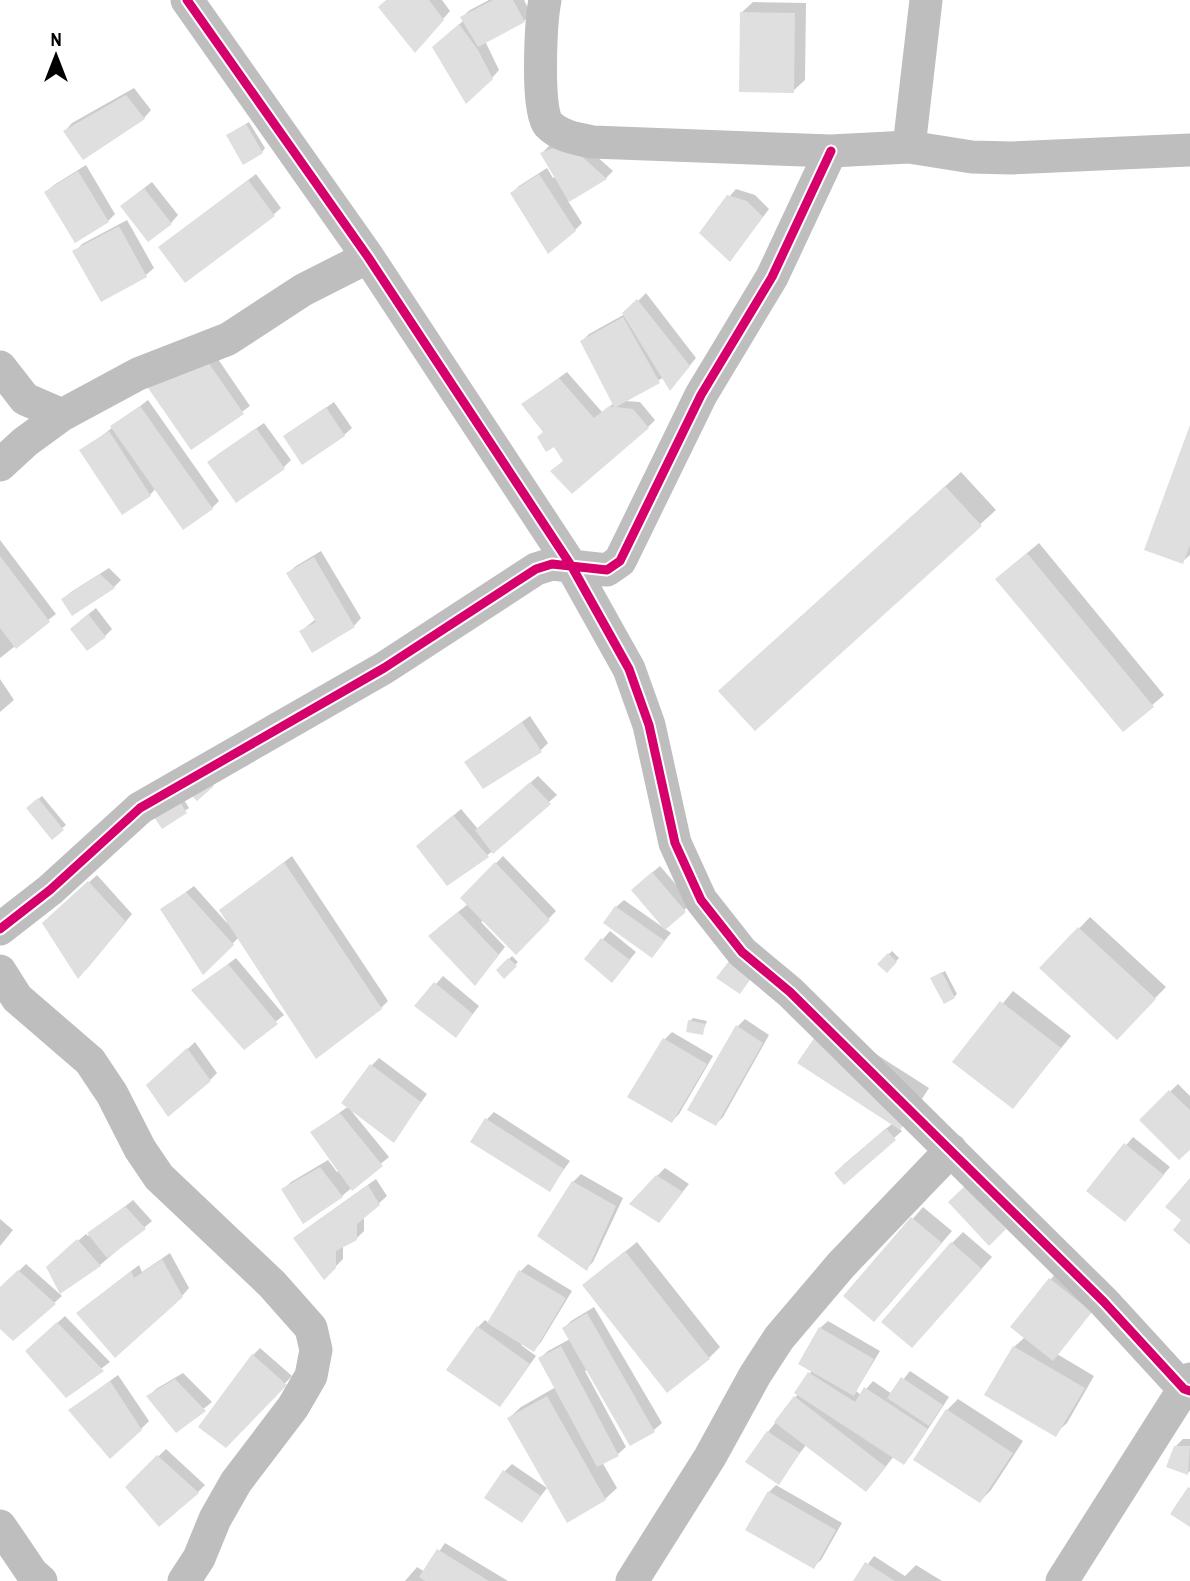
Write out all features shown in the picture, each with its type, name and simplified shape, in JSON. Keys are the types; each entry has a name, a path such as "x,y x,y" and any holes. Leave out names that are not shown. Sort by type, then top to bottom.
{"street":[{"path":"187,0 368,257 572,567 629,668 649,725 675,843 701,900 742,952 790,992 1188,1386 1062,1581"},
{"path":"545,0 540,103 547,123 566,136 593,142 831,152 909,148 972,158 1190,150"},
{"path":"909,148 926,0"},
{"path":"0,929 50,890 140,808 384,668 536,569 552,564 607,570 620,561 701,394 778,267 831,152"},
{"path":"0,465 24,442 62,415 138,374 228,339 303,290 368,257"},
{"path":"0,367 24,399 62,415"},
{"path":"24,399 24,442"},
{"path":"0,971 17,998 90,1061 159,1177 272,1284 311,1328 316,1350 311,1376 293,1407 236,1482 215,1520 199,1558 184,1581"},
{"path":"632,1581 710,1457 755,1375 779,1338 841,1265 951,1150"},
{"path":"0,1526 32,1573 41,1581"}],"building":[{"path":"386,0 429,0 444,20 415,53 378,7"},
{"path":"493,0 513,0 525,22 478,47 460,17"},
{"path":"740,12 795,13 794,93 739,92"},
{"path":"459,24 478,50 493,79 466,104 432,47"},
{"path":"126,95 145,119 83,160 63,131"},
{"path":"246,124 263,153 243,165 226,135"},
{"path":"567,143 607,179 569,202 540,153"},
{"path":"78,171 109,222 75,243 44,192"},
{"path":"539,174 576,231 548,254 510,193"},
{"path":"248,180 275,216 185,283 158,247"},
{"path":"144,188 172,224 148,242 120,206"},
{"path":"727,195 747,201 763,217 730,262 699,233"},
{"path":"119,226 147,277 101,302 72,251"},
{"path":"637,299 690,366 670,391 622,313"},
{"path":"623,317 660,383 616,407 633,409 649,428 572,494 550,471 563,461 554,447 546,452 537,437 543,432 521,404 559,378 594,418 609,406 614,407 580,341"},
{"path":"199,349 244,414 191,450 146,385"},
{"path":"140,406 213,509 183,530 110,426"},
{"path":"326,407 345,436 302,465 283,436"},
{"path":"1190,425 1190,545 1183,564 1144,550"},
{"path":"256,428 285,469 236,503 207,462"},
{"path":"109,431 151,496 122,515 79,450"},
{"path":"945,486 982,526 755,731 718,691"},
{"path":"1027,553 1154,707 1123,732 995,579"},
{"path":"0,556 50,622 16,649 0,628"},
{"path":"314,557 355,627 312,653 299,631 316,622 286,573"},
{"path":"100,574 115,588 72,616 61,599"},
{"path":"88,614 106,637 87,651 70,629"},
{"path":"522,722 542,752 483,789 464,762"},
{"path":"205,776 214,786 197,801 188,792"},
{"path":"530,782 551,804 493,854 475,830"},
{"path":"177,797 187,813 162,829 152,814"},
{"path":"38,798 64,830 52,840 26,808"},
{"path":"453,815 489,857 447,886 416,846"},
{"path":"284,862 382,1009 316,1059 219,910"},
{"path":"495,862 550,920 516,955 460,898"},
{"path":"652,872 686,912 665,930 631,890"},
{"path":"88,881 126,922 78,979 42,923"},
{"path":"186,892 234,945 203,975 160,909"},
{"path":"615,906 665,941 652,958 603,923"},
{"path":"458,912 499,955 475,986 428,936"},
{"path":"1078,927 1156,999 1117,1040 1039,968"},
{"path":"601,938 630,960 612,983 584,959"},
{"path":"888,953 897,962 887,973 877,964"},
{"path":"508,958 517,966 504,979 496,970"},
{"path":"729,961 752,977 740,994 716,978"},
{"path":"228,964 278,1024 244,1050 191,990"},
{"path":"942,972 955,998 944,1004 930,978"},
{"path":"434,982 473,1014 456,1038 414,1006"},
{"path":"1000,1001 1061,1048 1013,1109 952,1062"},
{"path":"688,1020 705,1024 703,1035 686,1032"},
{"path":"736,1025 763,1043 716,1126 687,1110"},
{"path":"817,1034 919,1100 900,1130 797,1063"},
{"path":"663,1038 707,1064 672,1123 627,1097"},
{"path":"187,1048 211,1081 168,1117 146,1085"},
{"path":"370,1064 421,1102 394,1143 341,1103"},
{"path":"1169,1090 1190,1110 1190,1150 1179,1160 1139,1120"},
{"path":"340,1113 383,1166 352,1191 310,1132"},
{"path":"485,1118 564,1169 550,1192 470,1142"},
{"path":"886,1128 896,1140 844,1185 834,1173"},
{"path":"1124,1143 1164,1175 1125,1222 1086,1191"},
{"path":"320,1167 343,1197 303,1224 281,1189"},
{"path":"656,1175 683,1192 659,1223 629,1204"},
{"path":"1190,1178 1190,1245 1173,1230 1181,1220 1165,1207"},
{"path":"572,1181 616,1206 587,1271 537,1236"},
{"path":"368,1185 380,1205 357,1224 357,1240 336,1251 336,1268 324,1280 293,1238"},
{"path":"965,1186 1006,1229 989,1246 948,1202"},
{"path":"125,1206 146,1229 107,1258 87,1233"},
{"path":"911,1217 942,1243 874,1322 843,1296"},
{"path":"77,1239 101,1266 60,1294 46,1267"},
{"path":"951,1242 982,1269 912,1348 881,1322"},
{"path":"625,1251 710,1359 667,1393 582,1285"},
{"path":"162,1259 183,1297 115,1358 76,1313 131,1271 134,1278"},
{"path":"18,1270 56,1304 13,1341 0,1329 0,1287"},
{"path":"519,1270 566,1298 534,1352 487,1323"},
{"path":"1049,1278 1092,1312 1053,1361 1010,1327"},
{"path":"587,1313 655,1432 630,1446 562,1328"},
{"path":"57,1322 104,1371 66,1398 25,1351"},
{"path":"477,1326 530,1364 500,1407 446,1370"},
{"path":"819,1327 874,1359 854,1396 798,1364"},
{"path":"561,1346 619,1456 597,1467 538,1358"},
{"path":"1013,1346 1085,1388 1056,1437 984,1395"},
{"path":"252,1354 287,1385 226,1448 198,1427"},
{"path":"808,1372 855,1402 864,1387 928,1429 904,1465 794,1393"},
{"path":"901,1377 943,1405 929,1426 887,1398"},
{"path":"175,1379 206,1411 176,1433 146,1396"},
{"path":"110,1381 142,1430 110,1459 68,1410"},
{"path":"547,1396 606,1500 567,1523 507,1418"},
{"path":"794,1396 886,1467 866,1492 774,1422"},
{"path":"946,1409 1013,1453 980,1503 913,1460"},
{"path":"767,1431 800,1453 779,1485 745,1462"},
{"path":"1174,1446 1190,1446 1188,1475 1166,1467"},
{"path":"157,1455 199,1493 159,1527 125,1487"},
{"path":"503,1470 541,1496 522,1523 484,1498"},
{"path":"1188,1487 1190,1488 1190,1527 1170,1514"},
{"path":"768,1491 836,1530 814,1569 745,1530"},
{"path":"437,1549 489,1581 425,1581 419,1577"},
{"path":"865,1562 895,1581 853,1581"}],"cycle path":[{"path":"187,0 368,257 572,567 629,669 649,725 675,843 701,900 742,952 790,992 1104,1302 1184,1389 1190,1391"},
{"path":"0,929 50,890 140,808 384,668 536,569 552,564 607,570 620,561 701,395 772,277 831,151"}]}
